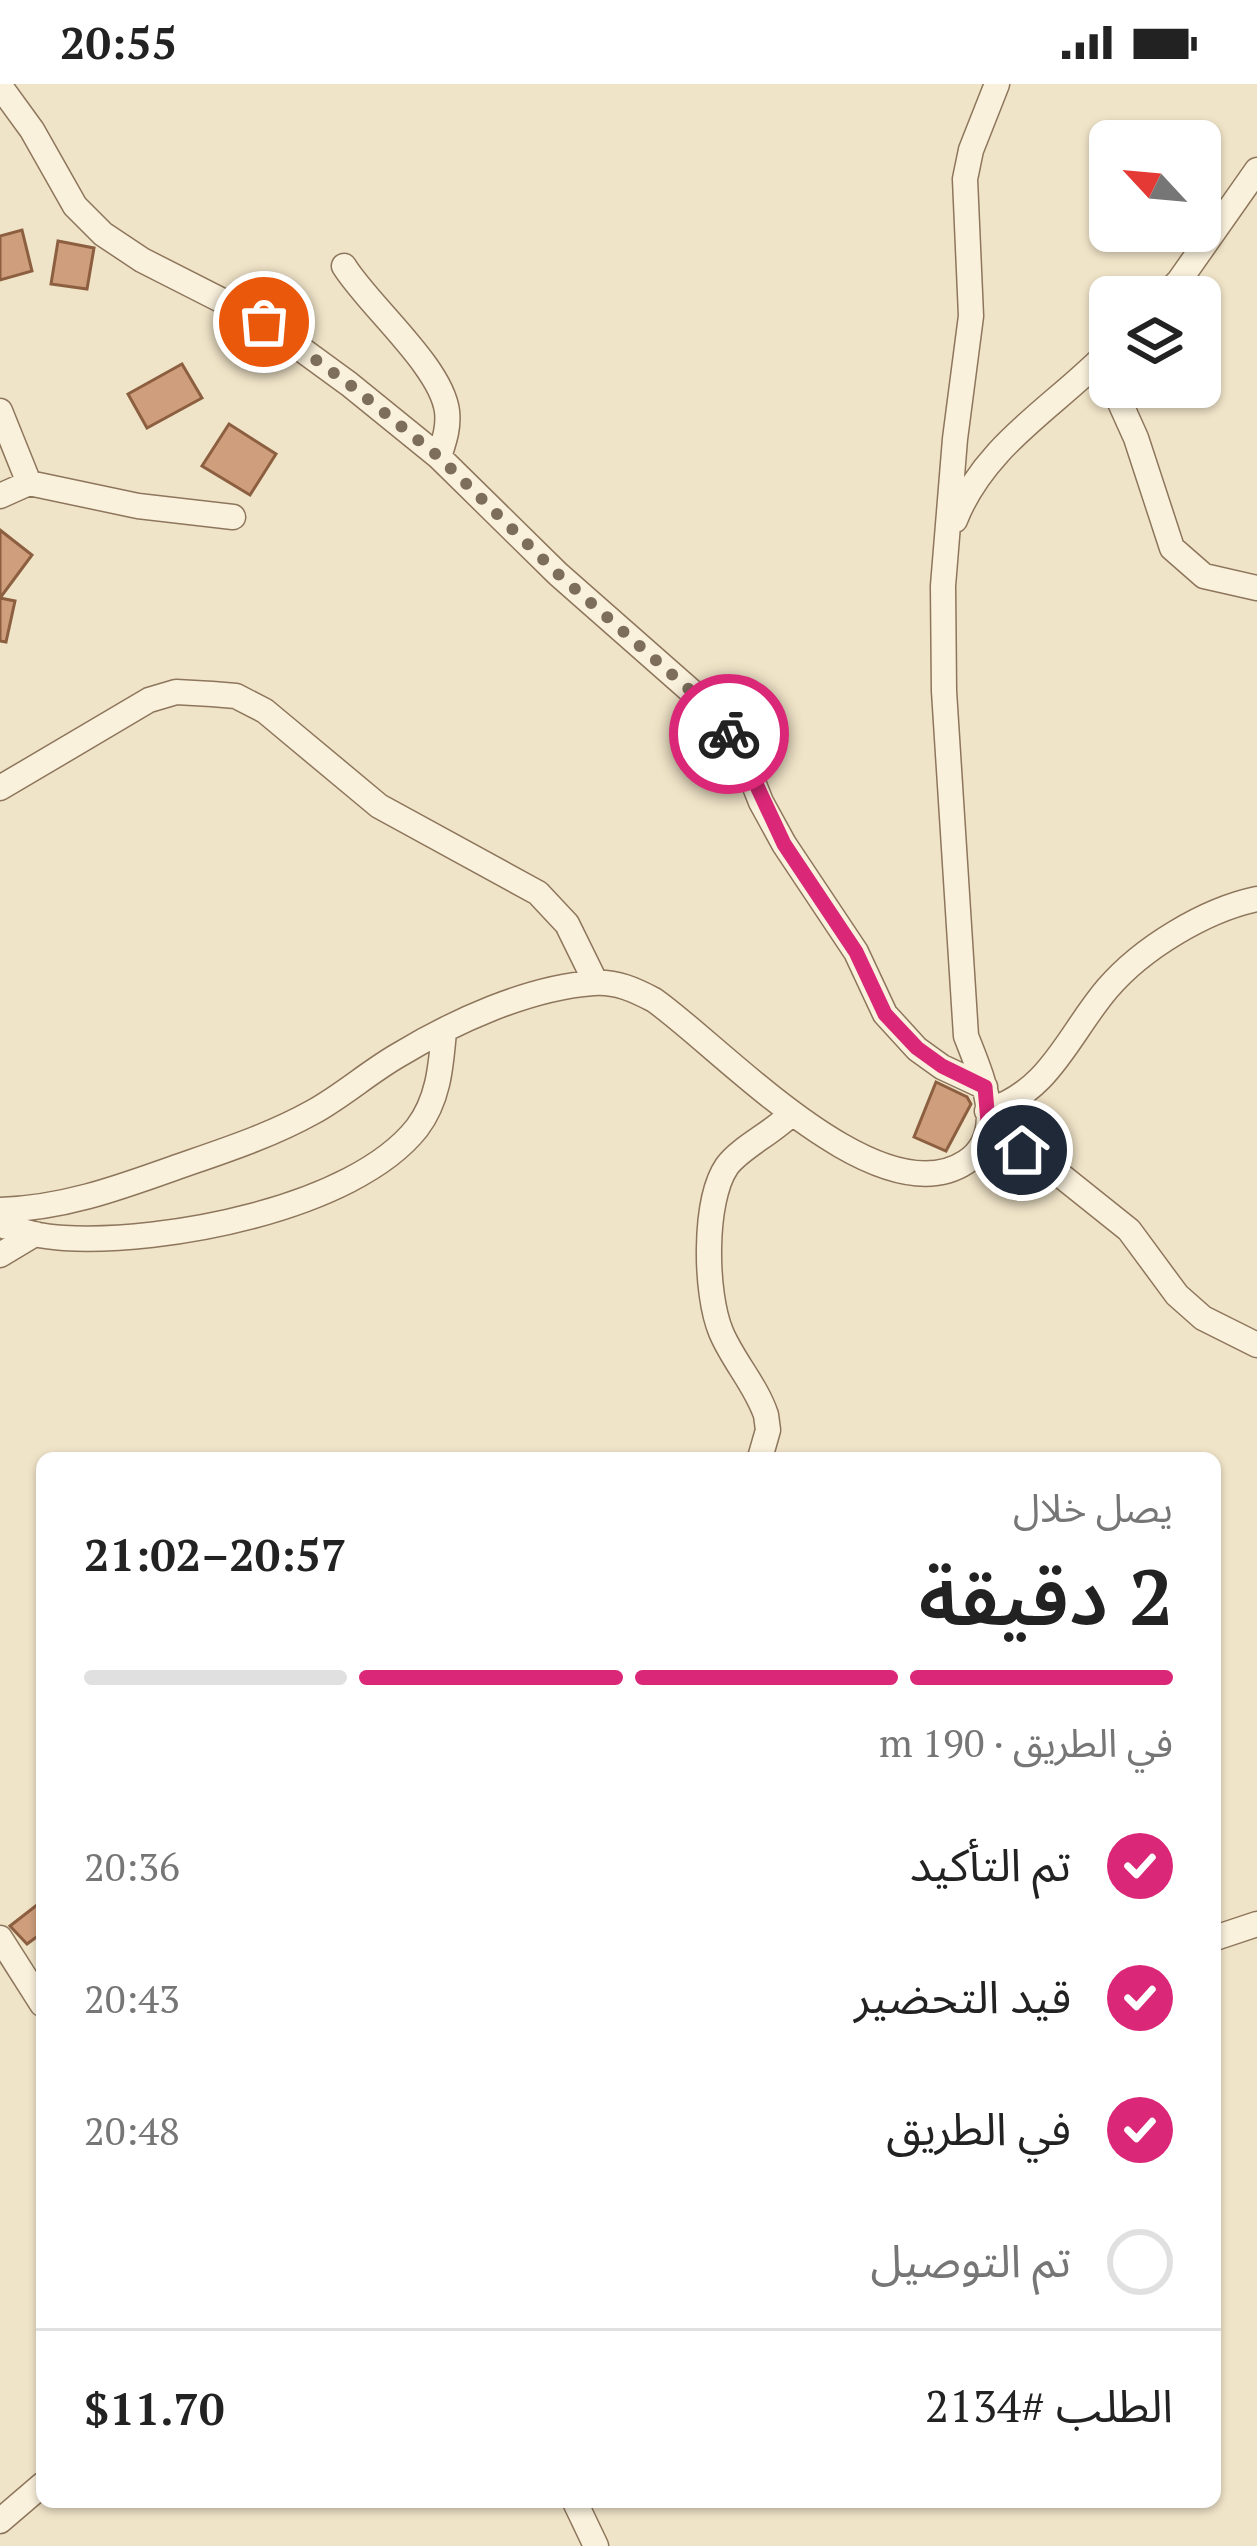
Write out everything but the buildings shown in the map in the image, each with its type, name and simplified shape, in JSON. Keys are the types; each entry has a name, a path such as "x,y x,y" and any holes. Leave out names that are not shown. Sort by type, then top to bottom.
{"street":[{"path":"0,1210 86,1199 243,1145 316,1111 397,1056 444,1031 522,999 596,982 626,986 654,1000 824,1137 856,1154 905,1171 950,1170 968,1161 987,1111 966,1036 944,691 945,545 971,316 965,179 970,150 997,84"},
{"path":"0,86 32,130 75,206 103,234 142,260 264,322 349,384 439,457 558,574 700,699 742,754 773,823 856,952 885,1014 987,1111 1129,1230 1177,1294 1203,1318 1257,1345"},
{"path":"1183,276 1257,170"},
{"path":"344,266 412,350 447,406 448,431 439,457"},
{"path":"945,545 963,498 994,454 1089,384"},
{"path":"1123,408 1172,548 1204,576 1257,588"},
{"path":"0,411 29,483"},
{"path":"0,496 29,483 138,506 233,517"},
{"path":"0,788 149,700 176,692 236,696 265,711 379,806 538,893 567,924 596,982"},
{"path":"987,1111 1028,1093 1120,975 1190,926 1257,898"},
{"path":"0,1225 65,1238 110,1237 272,1212 388,1157 426,1113 441,1071 444,1031"},
{"path":"762,1452 768,1430 766,1415 720,1330 715,1309 710,1204 737,1155 767,1137 793,1113"},
{"path":"0,1255 35,1234"},
{"path":"1221,1936 1257,1924"},
{"path":"0,1938 36,1995"},
{"path":"0,2521 36,2490"},
{"path":"578,2508 596,2546"}],"way so far":[{"path":"264,322 439,457 558,574 700,699 729,734"}],"route":[{"path":"729,734 784,844 856,952 885,1014 917,1048 985,1087 989,1134 1022,1150"}]}
